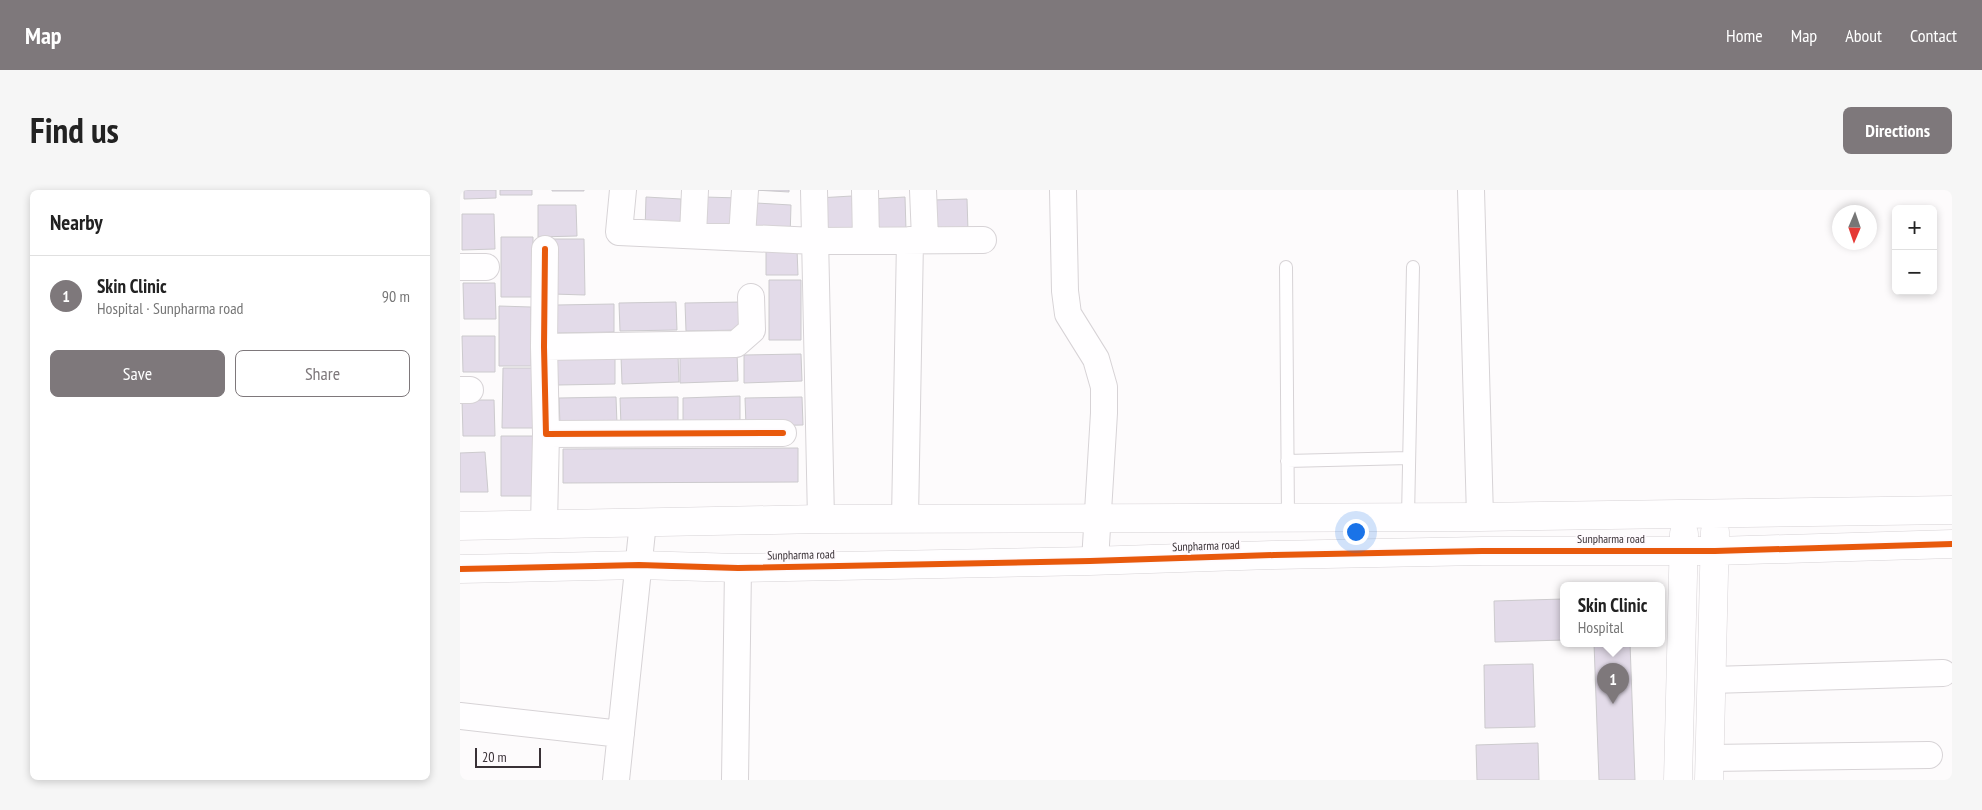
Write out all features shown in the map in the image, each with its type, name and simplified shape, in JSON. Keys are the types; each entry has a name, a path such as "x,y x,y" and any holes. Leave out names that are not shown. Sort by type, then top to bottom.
{"street":[{"path":"623,190 619,232 816,241 982,240"},
{"path":"693,235 695,190"},
{"path":"742,237 745,190"},
{"path":"814,190 821,519"},
{"path":"865,190 866,240"},
{"path":"905,519 917,240 923,190"},
{"path":"1063,190 1065,291 1068,314 1096,359 1104,387 1095,561"},
{"path":"1471,190 1480,517"},
{"path":"544,524 546,249"},
{"path":"460,267 486,267"},
{"path":"544,347 736,344 752,330 751,297"},
{"path":"546,434 783,433"},
{"name":"Sunpharma road","path":"460,526 821,519 1480,517 1952,510"},
{"path":"1715,513 1716,551 1709,769 1929,755"},
{"path":"1678,780 1684,514"},
{"path":"616,780 643,522"},
{"name":"Sunpharma road","path":"460,569 639,565 738,568 1472,551 1716,551 1952,544"},
{"path":"735,780 738,568"},
{"path":"1711,680 1943,672"},
{"path":"460,716 621,734"}],"lane":[{"path":"1286,267 1288,517"},
{"path":"1408,517 1413,268"},
{"path":"1287,461 1409,458"}],"building":[{"path":"464,190 496,190 496,198 464,199"},
{"path":"500,190 532,190 532,195 500,195"},
{"path":"584,190 584,191 552,191"},
{"path":"754,190 789,190 789,192"},
{"path":"852,196 853,229 820,231 818,198"},
{"path":"646,197 681,199 680,232 645,231"},
{"path":"704,197 740,198 738,231 703,230"},
{"path":"905,197 906,230 873,231 871,199"},
{"path":"967,199 968,231 935,233 933,200"},
{"path":"756,203 791,205 790,238 754,236"},
{"path":"538,205 576,205 577,236 538,237"},
{"path":"462,214 494,214 495,249 462,250"},
{"path":"501,237 533,237 533,297 501,297"},
{"path":"553,239 584,239 585,295 553,294"},
{"path":"766,249 797,249 798,275 766,275"},
{"path":"769,280 801,280 801,340 769,340"},
{"path":"463,283 495,283 496,319 464,319"},
{"path":"676,302 677,330 620,331 619,303"},
{"path":"742,302 743,330 686,331 685,303"},
{"path":"614,304 614,332 557,333 557,305"},
{"path":"499,306 531,307 531,366 499,366"},
{"path":"462,336 495,336 495,372 463,372"},
{"path":"737,353 738,381 680,383 680,355"},
{"path":"801,354 802,381 744,383 744,355"},
{"path":"678,355 679,382 622,384 621,356"},
{"path":"615,356 615,384 558,385 557,358"},
{"path":"503,368 535,368 534,428 502,428"},
{"path":"740,396 740,424 683,425 683,398"},
{"path":"616,397 617,424 560,426 559,398"},
{"path":"678,397 678,425 621,426 620,398"},
{"path":"802,397 803,425 746,426 745,398"},
{"path":"462,400 494,400 495,436 463,436"},
{"path":"501,436 533,436 533,496 501,496"},
{"path":"798,448 798,482 563,483 563,449"},
{"path":"485,452 488,492 460,492 460,453"},
{"path":"1560,599 1560,640 1495,642 1494,601"},
{"path":"1594,647 1630,647 1635,780 1599,780"},
{"path":"1533,664 1535,727 1485,728 1484,665"},
{"path":"1538,743 1539,780 1477,780 1476,745"}],"cycle path":[{"path":"545,249 544,347 546,434 783,433"},
{"path":"460,569 639,565 738,568 1090,561 1274,555 1482,551 1715,551 1952,544"}],"place":[{"name":"Skin Clinic","path":"1613,704"}]}
